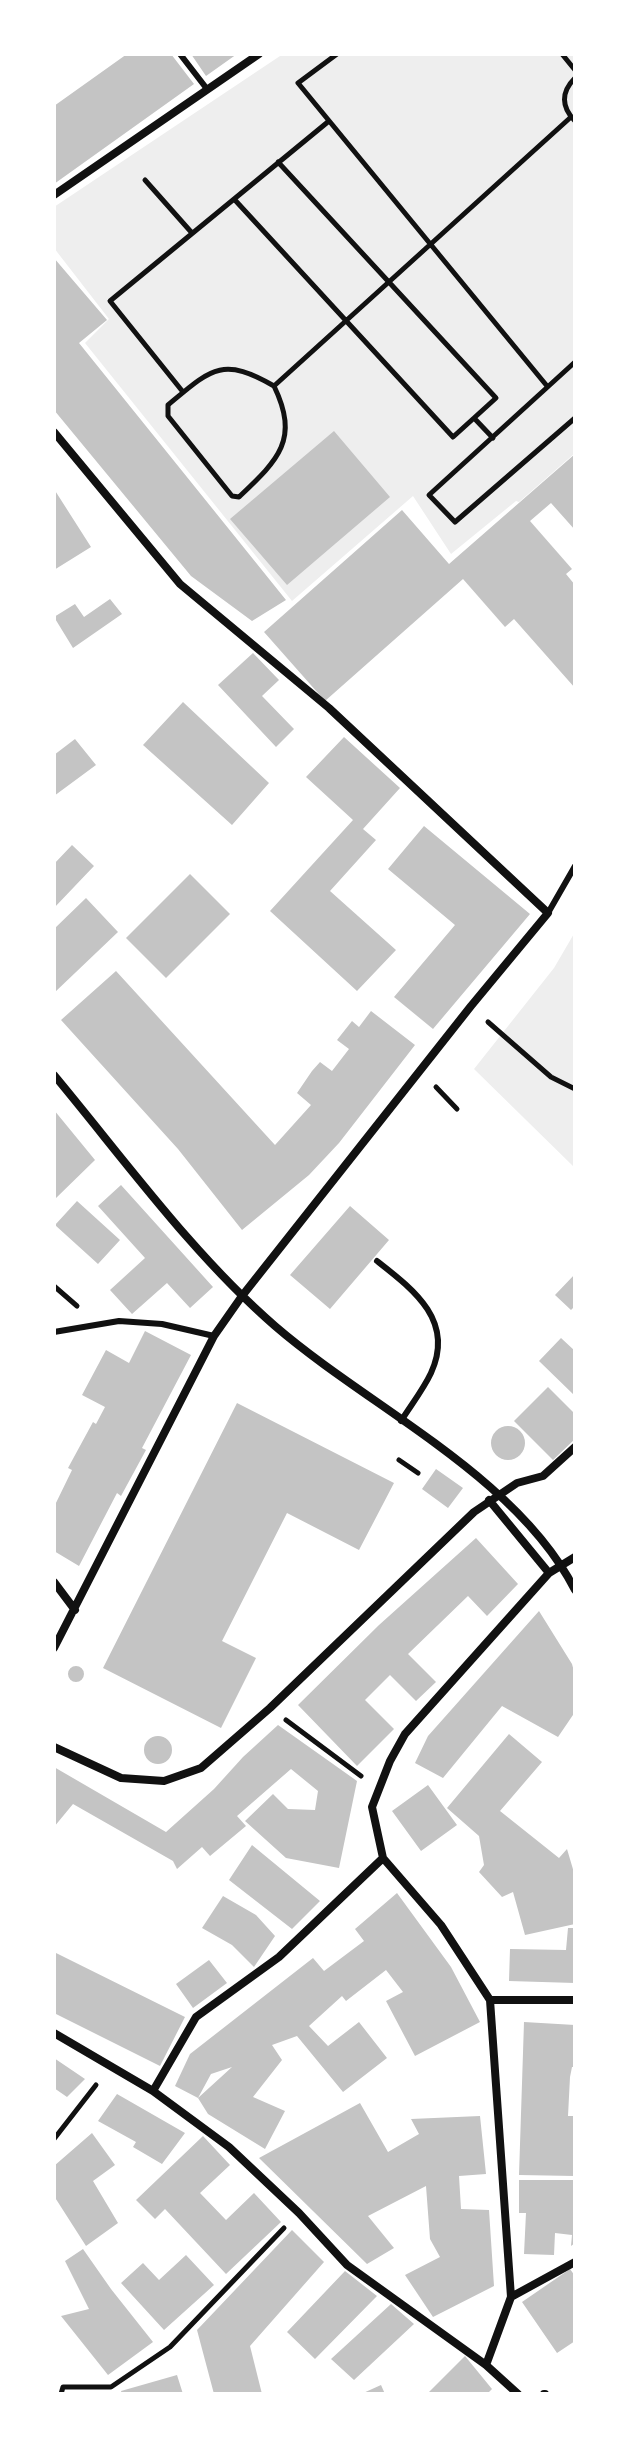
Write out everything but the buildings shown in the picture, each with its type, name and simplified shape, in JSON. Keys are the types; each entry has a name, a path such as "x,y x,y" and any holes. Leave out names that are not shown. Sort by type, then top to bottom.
{"street":[{"path":"54,195 259,54"},
{"path":"54,432 180,584 329,708 548,913 242,1296 214,1336 54,1648"},
{"path":"54,1075 242,1296 278,1329 456,1461 506,1503 542,1541 575,1590"},
{"path":"54,1747 121,1778 164,1781 201,1768 270,1708 489,1500 517,1483 543,1476 575,1447"},
{"path":"489,1500 549,1573"},
{"path":"486,2365 511,2297 490,2000 441,1925 383,1858 372,1807 405,1734 549,1573 575,1557"},
{"path":"54,1582 75,1610"},
{"path":"153,2091 196,2017 279,1957 383,1858"},
{"path":"490,2000 575,2000"},
{"path":"54,2033 153,2091 229,2147 299,2213 347,2265 486,2365 518,2394"},
{"path":"511,2297 575,2262"}],"lane":[{"path":"180,54 207,89"},
{"path":"548,913 575,866"},
{"path":"377,1261 419,1298 435,1319 438,1341 431,1372 401,1421"},
{"path":"54,1332 119,1321 162,1324 214,1336"}],"path":[{"path":"337,54 298,83 547,386"},
{"path":"562,54 575,70"},
{"path":"274,386 573,119 564,96 575,78"},
{"path":"183,392 110,301 329,121"},
{"path":"234,199 453,437 496,398 278,162"},
{"path":"145,180 192,233"},
{"path":"575,362 429,495 455,522 575,418"},
{"path":"221,368 237,369 274,386 284,407 287,424 283,444 272,465 239,497 232,496 168,416 168,405 221,368"},
{"path":"474,418 493,438"},
{"path":"471,1006 551,1077 575,1089"},
{"path":"421,1072 457,1109"},
{"path":"399,1460 418,1473"},
{"path":"311,1738 378,1788"},
{"path":"54,2139 111,2065"},
{"path":"62,2391 111,2387 170,2347 299,2213"}],"shaded area":[{"path":"283,54 575,54 575,453 519,502 516,501 451,554 413,496 292,601 85,343 109,319 54,248 54,207"},
{"path":"575,932 575,1168 474,1069 554,968"}]}
